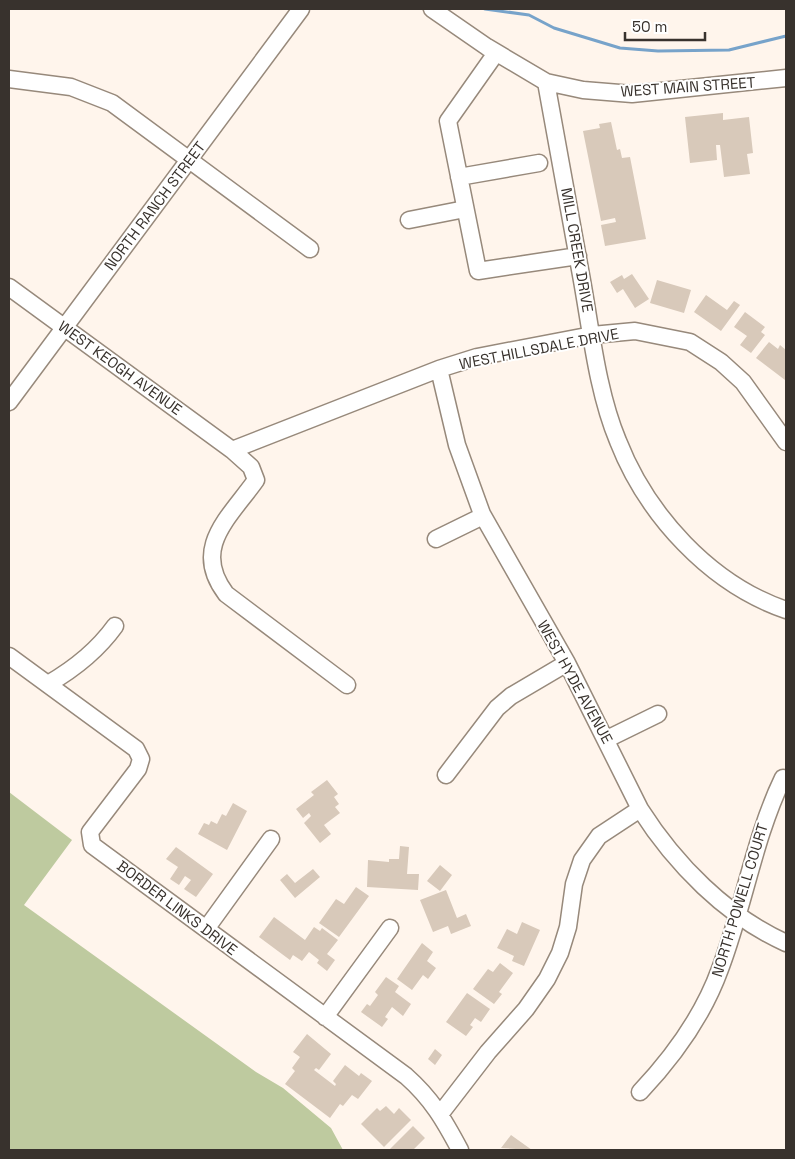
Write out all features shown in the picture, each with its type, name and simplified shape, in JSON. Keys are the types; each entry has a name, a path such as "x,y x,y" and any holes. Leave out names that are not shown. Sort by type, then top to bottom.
{"street":[{"name":"NORTH RANCH STREET","path":"9,402 300,9"},
{"name":"WEST MAIN STREET","path":"432,9 496,53 546,82 584,90 632,94 786,78"},
{"path":"496,53 448,122 478,271 578,256"},
{"path":"9,79 71,87 112,103 310,249"},
{"name":"MILL CREEK DRIVE","path":"546,82 602,387 618,441 644,494 680,539 713,571 767,604 786,610"},
{"path":"459,177 539,163"},
{"path":"408,220 466,209"},
{"name":"WEST KEOGH AVENUE","path":"9,287 232,450 251,467 256,480 212,545 211,562 216,580 226,594 348,685"},
{"name":"WEST HILLSDALE DRIVE","path":"232,450 439,369 477,357 592,335 635,331 690,342 721,362 743,382 786,442"},
{"name":"WEST HYDE AVENUE","path":"439,369 458,445 483,516 567,663 607,739 640,809 652,828 686,870 738,914 786,943"},
{"path":"436,539 483,516"},
{"path":"48,684 82,661 103,642 115,626"},
{"name":"BORDER LINKS DRIVE","path":"9,656 136,749 142,759 138,769 90,832 92,845 406,1076 422,1090 441,1113 460,1150"},
{"path":"446,775 496,708 511,696 567,663"},
{"path":"607,739 658,714"},
{"name":"NORTH POWELL COURT","path":"640,1092 668,1061 696,1020 720,970 768,809 783,778"},
{"path":"441,1113 488,1052 526,1009 547,979 560,953 568,927 574,884 582,860 599,836 640,809"},
{"path":"206,929 271,840"},
{"path":"325,1017 390,928"}],"green space":[{"path":"9,792 72,840 24,905 256,1072 283,1088 331,1128 343,1150 9,1150"}],"building":[{"path":"723,113 723,120 749,117 753,153 747,154 750,174 724,177 720,145 716,145 717,160 690,163 685,117"},
{"path":"611,122 617,150 620,149 622,158 630,157 646,239 605,246 601,225 616,222 615,218 601,221 583,131 600,128 599,124"},
{"path":"632,274 649,299 635,308 623,289 617,293 610,282 622,275 624,279"},
{"path":"657,280 691,290 684,313 650,303"},
{"path":"706,295 727,310 734,301 740,305 721,331 694,312"},
{"path":"745,312 765,327 761,332 765,335 751,353 740,345 747,336 734,327"},
{"path":"769,342 778,349 780,345 786,350 785,380 756,358"},
{"path":"327,780 338,794 334,797 339,804 335,807 340,813 324,825 331,834 320,843 304,823 311,816 309,813 303,818 296,809 314,795 311,792"},
{"path":"233,803 247,811 227,850 198,834 204,823 209,825 211,821 217,824 222,814 226,816"},
{"path":"400,846 409,847 407,874 419,874 418,890 367,887 368,860 389,862 389,859 399,859"},
{"path":"176,847 213,874 196,897 184,889 191,880 185,876 179,885 170,879 178,867 166,859"},
{"path":"440,865 452,875 440,891 427,881"},
{"path":"313,869 320,877 295,898 280,880 287,874 295,883"},
{"path":"356,887 369,896 339,937 319,923 336,899 344,904"},
{"path":"446,890 457,918 466,914 471,926 451,934 448,926 433,932 420,900"},
{"path":"274,917 305,940 314,927 320,931 322,928 338,940 327,954 335,960 327,971 317,963 319,960 309,952 302,961 293,955 290,960 259,937"},
{"path":"522,922 540,930 524,966 512,961 514,956 497,948 507,929 517,934"},
{"path":"422,943 433,952 427,961 436,968 428,979 423,975 412,990 397,979"},
{"path":"500,963 513,973 499,992 502,994 494,1004 473,989 488,969 493,972"},
{"path":"386,977 399,986 395,992 411,1004 403,1016 392,1007 385,1017 388,1019 382,1027 361,1012 367,1004 370,1006 378,995 375,992"},
{"path":"467,993 490,1009 481,1022 475,1018 470,1025 473,1027 466,1036 446,1022"},
{"path":"307,1034 331,1054 319,1070 316,1068 314,1070 335,1086 336,1084 333,1081 345,1065 359,1076 361,1073 372,1081 358,1099 352,1095 343,1106 340,1104 330,1118 285,1084 295,1071 292,1068 300,1057 293,1052"},
{"path":"435,1049 442,1055 435,1065 428,1059"},
{"path":"386,1106 394,1114 399,1108 411,1120 384,1147 361,1124 377,1108 380,1111"},
{"path":"413,1126 425,1138 413,1150 389,1150"},
{"path":"511,1135 532,1150 501,1148"}],"waterway":[{"path":"485,9 529,15 554,28 620,48 658,51 729,50 786,36"}]}
